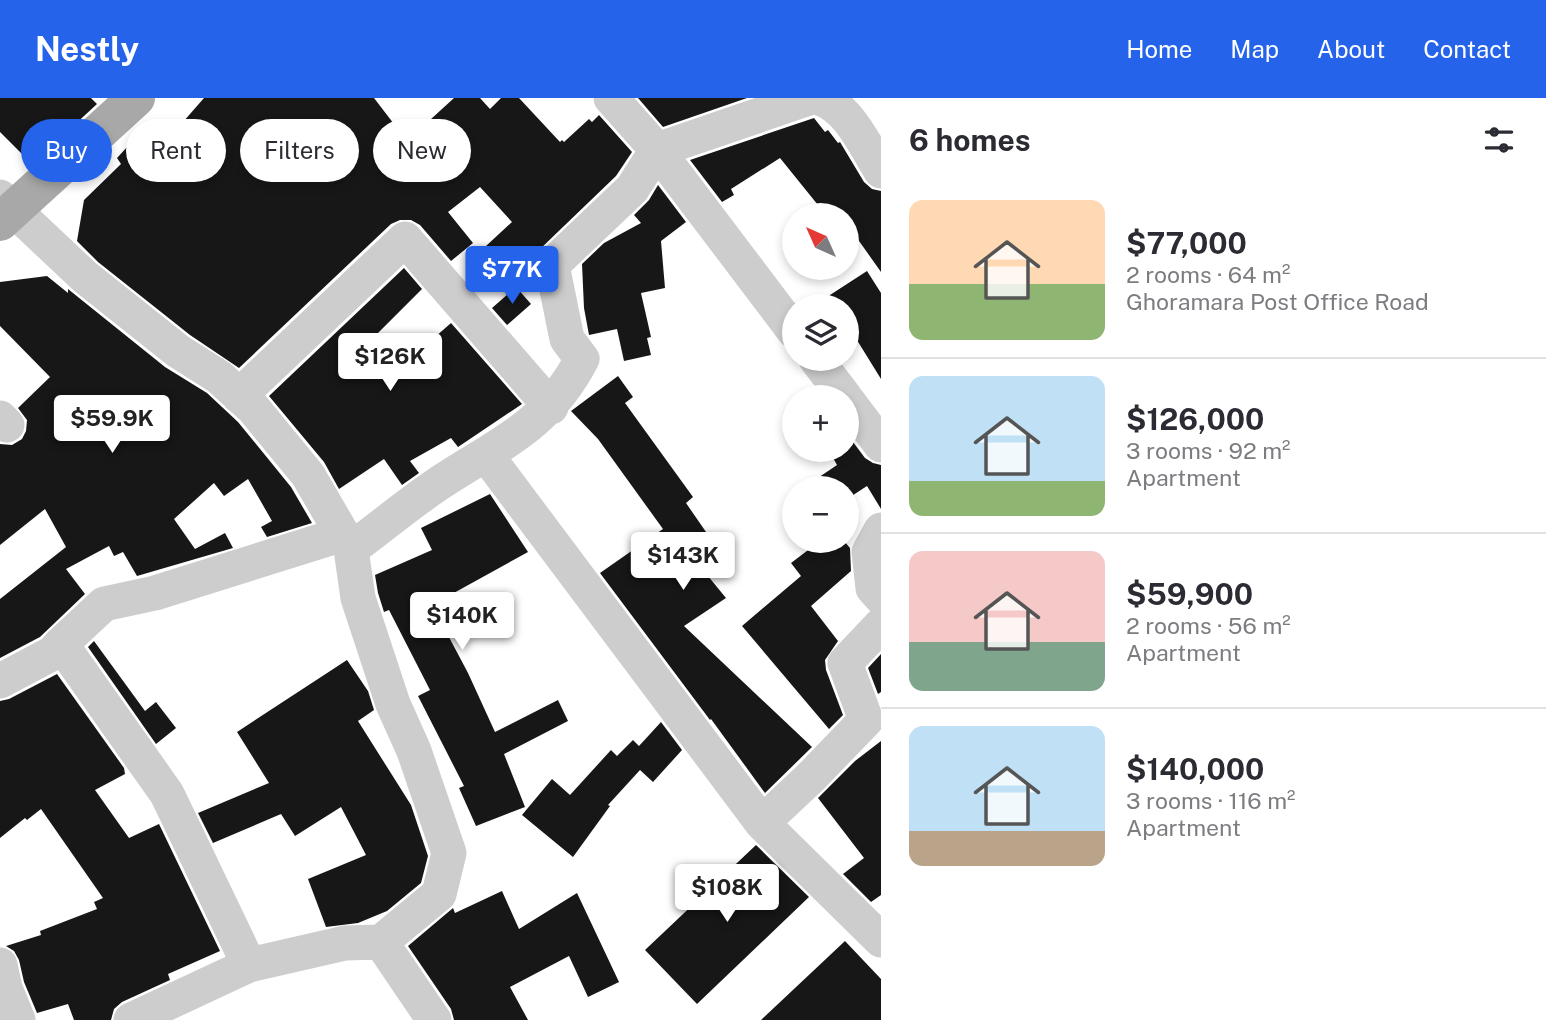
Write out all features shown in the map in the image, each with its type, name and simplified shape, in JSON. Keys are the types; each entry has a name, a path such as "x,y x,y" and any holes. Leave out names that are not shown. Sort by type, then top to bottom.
{"main road":[{"path":"4,210 136,98"}],"street":[{"path":"611,98 657,150 782,315"},
{"path":"0,681 53,653 104,604 347,542 487,456 551,407 582,359 567,339 552,265 632,189 657,150 809,98"},
{"path":"819,98 844,114 881,171"},
{"path":"4,210 177,351 219,377 253,408 308,475 347,542 358,598 393,704 414,751 449,853 439,894 381,942 345,943 249,965 131,1020"},
{"path":"239,396 405,239 551,407"},
{"path":"859,416 881,445"},
{"path":"487,456 762,823 881,940"},
{"path":"881,530 869,552 873,588 881,597"},
{"path":"762,823 866,720 845,663 881,625"},
{"path":"61,645 167,794 249,965"},
{"path":"381,942 434,1020"},
{"path":"0,965 5,988 18,1020"}],"building":[{"path":"0,98 91,98 97,104 81,119 21,119 21,153 0,132"},
{"path":"204,98 374,98 390,119 373,119 373,182 471,182 471,119 431,119 454,98 480,98 490,109 501,98 519,98 560,142 564,142 589,119 592,122 599,115 632,152 616,176 538,251 533,260 534,275 523,286 486,246 512,222 480,187 448,212 473,243 451,261 420,225 411,220 400,220 391,224 239,368 190,335 98,262 77,241 84,200 102,182 112,182 112,173 121,164 117,158 126,148 126,182 226,182 226,119 186,119"},
{"path":"638,98 747,98 663,127"},
{"path":"814,118 825,132 828,130 838,143 840,142 864,182 872,189 881,191 881,272 859,241 859,203 816,203 780,158 731,189 734,195 722,202 690,160"},
{"path":"658,185 686,222 661,241 665,288 641,293 651,337 647,338 651,355 624,361 617,329 589,335 584,308 582,264 604,243 641,223 634,215 649,200"},
{"path":"404,268 422,289 378,333 403,365 451,323 522,404 458,447 451,438 410,461 419,473 402,485 384,459 339,489 324,462 269,396"},
{"path":"867,271 881,293 881,379 859,343 859,294 832,294 853,280 859,280 859,276"},
{"path":"47,276 68,293 68,289 165,367 207,393 238,422 291,487 312,523 267,537 261,527 272,521 248,479 224,496 214,483 174,519 195,549 225,533 233,548 137,576 123,552 114,556 109,546 66,569 85,594 40,637 0,658 0,599 66,547 45,509 0,545 0,444 12,445 22,439 27,420 18,408 50,377 0,326 0,282"},
{"path":"516,287 531,304 507,325 492,308"},
{"path":"618,376 633,397 625,403 693,497 686,503 715,545 694,559 726,598 684,626 812,747 765,793 600,573 663,529 598,439 571,411"},
{"path":"859,450 865,458 881,465 881,509 867,486 859,491 859,476 821,476 837,465 835,462 859,462"},
{"path":"490,494 528,552 432,605 495,732 558,700 568,721 504,754 525,807 476,826 459,788 464,786 418,696 430,690 389,610 384,612 375,575 432,550 421,528"},
{"path":"804,553 850,553 851,571 811,606 838,641 825,660 826,670 843,715 829,729 742,626 801,576 791,563"},
{"path":"94,641 145,711 156,702 176,728 156,744 88,647"},
{"path":"881,654 881,692 878,694 868,668"},
{"path":"347,660 368,691 374,710 358,721 411,805 428,856 421,883 387,911 358,923 326,927 308,879 366,855 341,807 295,836 281,814 213,843 198,813 269,783 237,732"},
{"path":"57,674 124,768 125,774 95,790 129,838 159,824 220,951 168,974 170,980 122,1002 114,1009 111,1020 74,1020 68,1004 37,1013 24,982 19,960 14,951 6,946 41,935 40,931 97,909 94,902 103,898 41,809 0,838 0,701"},
{"path":"661,722 682,750 653,782 640,770 608,805 610,806 573,857 522,815 552,779 570,795 611,750 617,756 633,740 639,746"},
{"path":"881,741 881,895 871,902 843,874 864,858 818,798 855,761"},
{"path":"756,845 809,897 697,1004 645,950"},
{"path":"502,891 519,929 577,893 619,982 588,997 569,956 510,987 528,1020 454,1020 451,1009 408,946 453,908 455,913"},
{"path":"845,941 881,979 881,1020 761,1020"}]}
